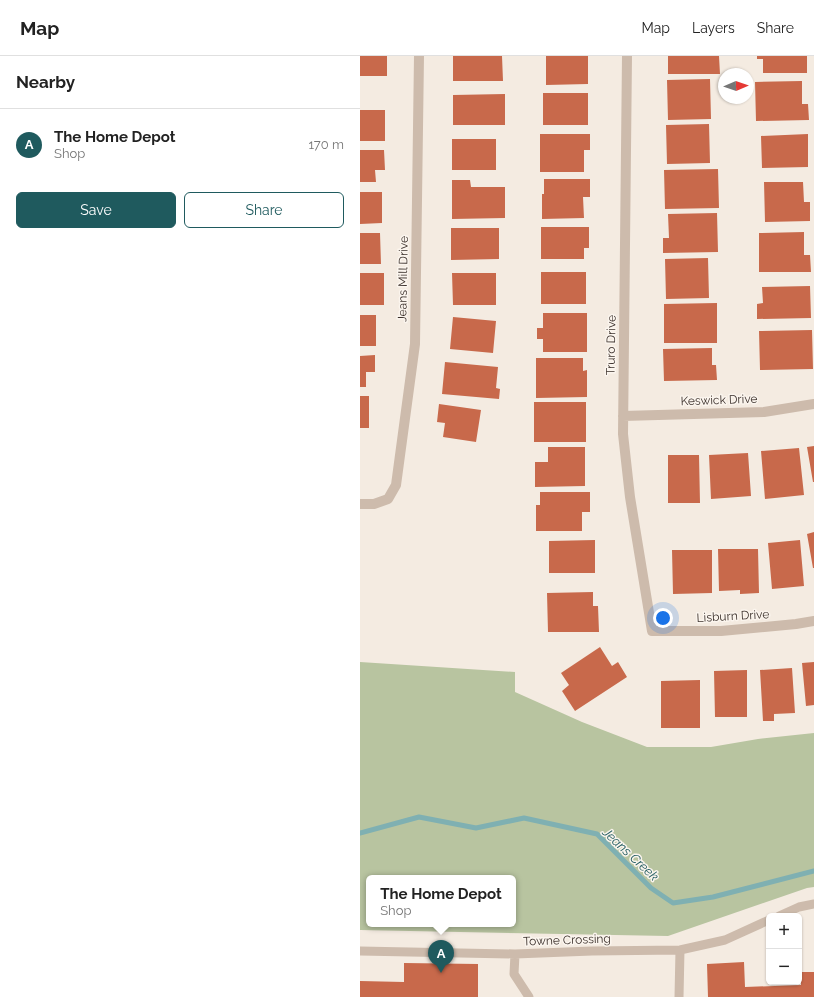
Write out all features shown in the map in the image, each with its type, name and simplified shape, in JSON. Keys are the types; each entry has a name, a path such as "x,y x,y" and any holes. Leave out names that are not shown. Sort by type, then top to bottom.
{"street":[{"name":"Jeans Mill Drive","path":"360,504 374,504 388,499 396,485 415,344 419,56"},
{"name":"Truro Drive","path":"627,56 623,434 630,497 652,631"},
{"name":"Keswick Drive","path":"623,416 764,412 814,404"},
{"name":"Lisburn Drive","path":"652,631 721,631 814,621"}],"lane":[{"path":"786,913 799,907 814,904"},
{"name":"Towne Crossing","path":"360,951 515,954 680,950 725,940 766,921"},
{"path":"679,997 680,950"},
{"path":"515,954 514,974 529,997"}],"green space":[{"path":"360,662 515,672 515,692 582,722 647,747 711,747 758,739 814,733 814,887 807,888 668,936 360,930"}],"building":[{"path":"360,56 387,56 387,76 360,76"},
{"path":"453,56 502,56 503,81 453,81"},
{"path":"546,56 588,56 588,84 546,85"},
{"path":"668,56 719,56 720,68 718,68 718,74 668,74"},
{"path":"757,56 807,56 807,73 763,73 763,59 757,59"},
{"path":"710,79 711,119 668,120 667,80"},
{"path":"802,81 802,104 808,104 809,120 756,121 755,82"},
{"path":"543,93 588,93 588,125 543,125"},
{"path":"505,94 505,125 453,125 453,95"},
{"path":"360,110 385,110 385,141 360,141"},
{"path":"709,124 710,163 667,164 666,125"},
{"path":"540,134 590,134 590,150 584,150 584,172 540,172"},
{"path":"808,134 808,167 762,168 761,136"},
{"path":"452,139 496,139 496,170 452,170"},
{"path":"360,150 384,150 385,170 375,170 376,182 360,182"},
{"path":"718,169 719,208 665,209 664,170"},
{"path":"544,179 590,179 590,197 583,197 584,218 542,219 542,194 544,194"},
{"path":"452,180 470,180 471,187 505,187 505,218 452,219"},
{"path":"764,182 803,182 804,202 810,202 810,221 765,222"},
{"path":"360,192 382,192 382,223 360,224"},
{"path":"717,213 718,252 663,253 663,238 669,238 668,214"},
{"path":"541,227 589,227 589,248 584,248 584,259 541,259"},
{"path":"451,228 499,228 499,259 451,260"},
{"path":"804,232 804,255 810,255 811,272 759,272 759,233"},
{"path":"360,233 380,233 381,264 360,264"},
{"path":"708,258 709,298 666,299 665,259"},
{"path":"541,272 586,272 586,304 541,304"},
{"path":"360,273 384,273 384,305 360,305"},
{"path":"452,273 496,273 496,305 453,305"},
{"path":"810,286 811,318 757,319 757,304 763,303 762,287"},
{"path":"717,303 717,343 664,343 664,304"},
{"path":"543,313 587,313 587,352 543,352 543,339 537,339 537,328 543,328"},
{"path":"360,315 376,315 376,346 360,346"},
{"path":"453,317 496,321 493,353 450,349"},
{"path":"812,330 813,369 760,370 759,331"},
{"path":"712,348 712,365 716,365 717,380 664,381 663,349"},
{"path":"375,355 375,372 366,372 366,387 360,387 360,356"},
{"path":"536,358 583,358 583,371 587,370 587,397 536,398"},
{"path":"445,362 498,367 496,388 500,389 499,399 442,394"},
{"path":"360,396 369,396 369,428 360,428"},
{"path":"534,402 586,402 586,442 534,442"},
{"path":"439,404 481,410 476,442 443,437 445,423 437,422"},
{"path":"814,446 814,482 813,482 807,447"},
{"path":"548,447 585,447 585,486 535,487 535,462 548,462"},
{"path":"799,448 804,495 765,499 761,451"},
{"path":"748,453 751,496 711,499 709,455"},
{"path":"668,455 699,455 700,503 668,503"},
{"path":"540,492 590,492 590,512 582,512 582,531 536,531 536,505 540,505"},
{"path":"814,532 814,568 813,568 807,534"},
{"path":"595,540 595,573 549,573 549,541"},
{"path":"800,540 804,586 772,589 768,543"},
{"path":"718,549 758,549 759,593 740,594 740,590 719,591"},
{"path":"672,550 712,550 712,593 673,594"},
{"path":"593,592 593,606 598,606 599,632 548,632 547,593"},
{"path":"600,647 612,666 618,662 627,677 575,711 562,691 569,685 561,673"},
{"path":"814,662 814,705 806,706 802,663"},
{"path":"792,668 795,713 774,714 774,721 763,721 760,670"},
{"path":"747,670 747,717 715,717 714,671"},
{"path":"700,680 700,728 661,728 661,681"},
{"path":"744,962 745,987 802,985 802,972 814,972 814,997 708,997 707,964"},
{"path":"404,963 478,964 478,997 360,997 360,981 404,982"}],"waterway":[{"name":"Jeans Creek","path":"360,833 419,817 476,828 524,818 597,834 651,888 673,903 713,897 814,871"}],"place":[{"name":"The Home Depot","path":"441,973"}]}
